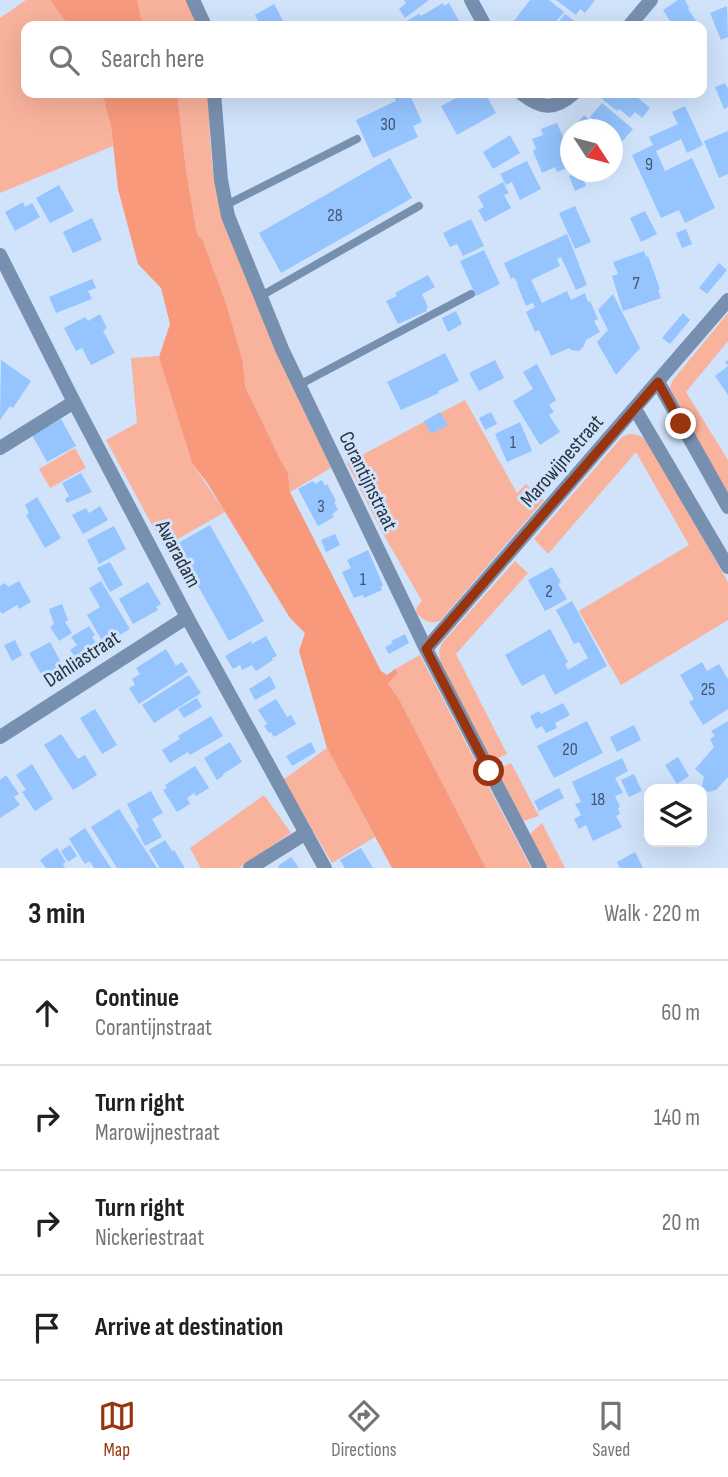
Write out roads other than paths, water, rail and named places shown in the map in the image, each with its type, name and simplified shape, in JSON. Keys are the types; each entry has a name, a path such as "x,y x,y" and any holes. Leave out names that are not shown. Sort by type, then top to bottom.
{"street":[{"path":"193,0 203,21"},
{"path":"471,0 482,21"},
{"path":"633,21 651,0"},
{"name":"Corantijnstraat","path":"214,98 221,180 228,216 282,349 426,649 540,868"},
{"path":"527,98 543,107 559,104 567,98"},
{"name":"Awaradam","path":"0,255 187,617 325,868"},
{"name":"Marowijnestraat","path":"426,649 728,300"},
{"path":"658,382 728,507"},
{"path":"0,448 74,402"},
{"path":"635,410 728,567"},
{"name":"Dahliastraat","path":"0,737 187,617"},
{"path":"250,868 306,833"}],"lane":[{"path":"226,205 356,139"},
{"path":"261,296 419,206"},
{"path":"299,385 471,295"}]}
